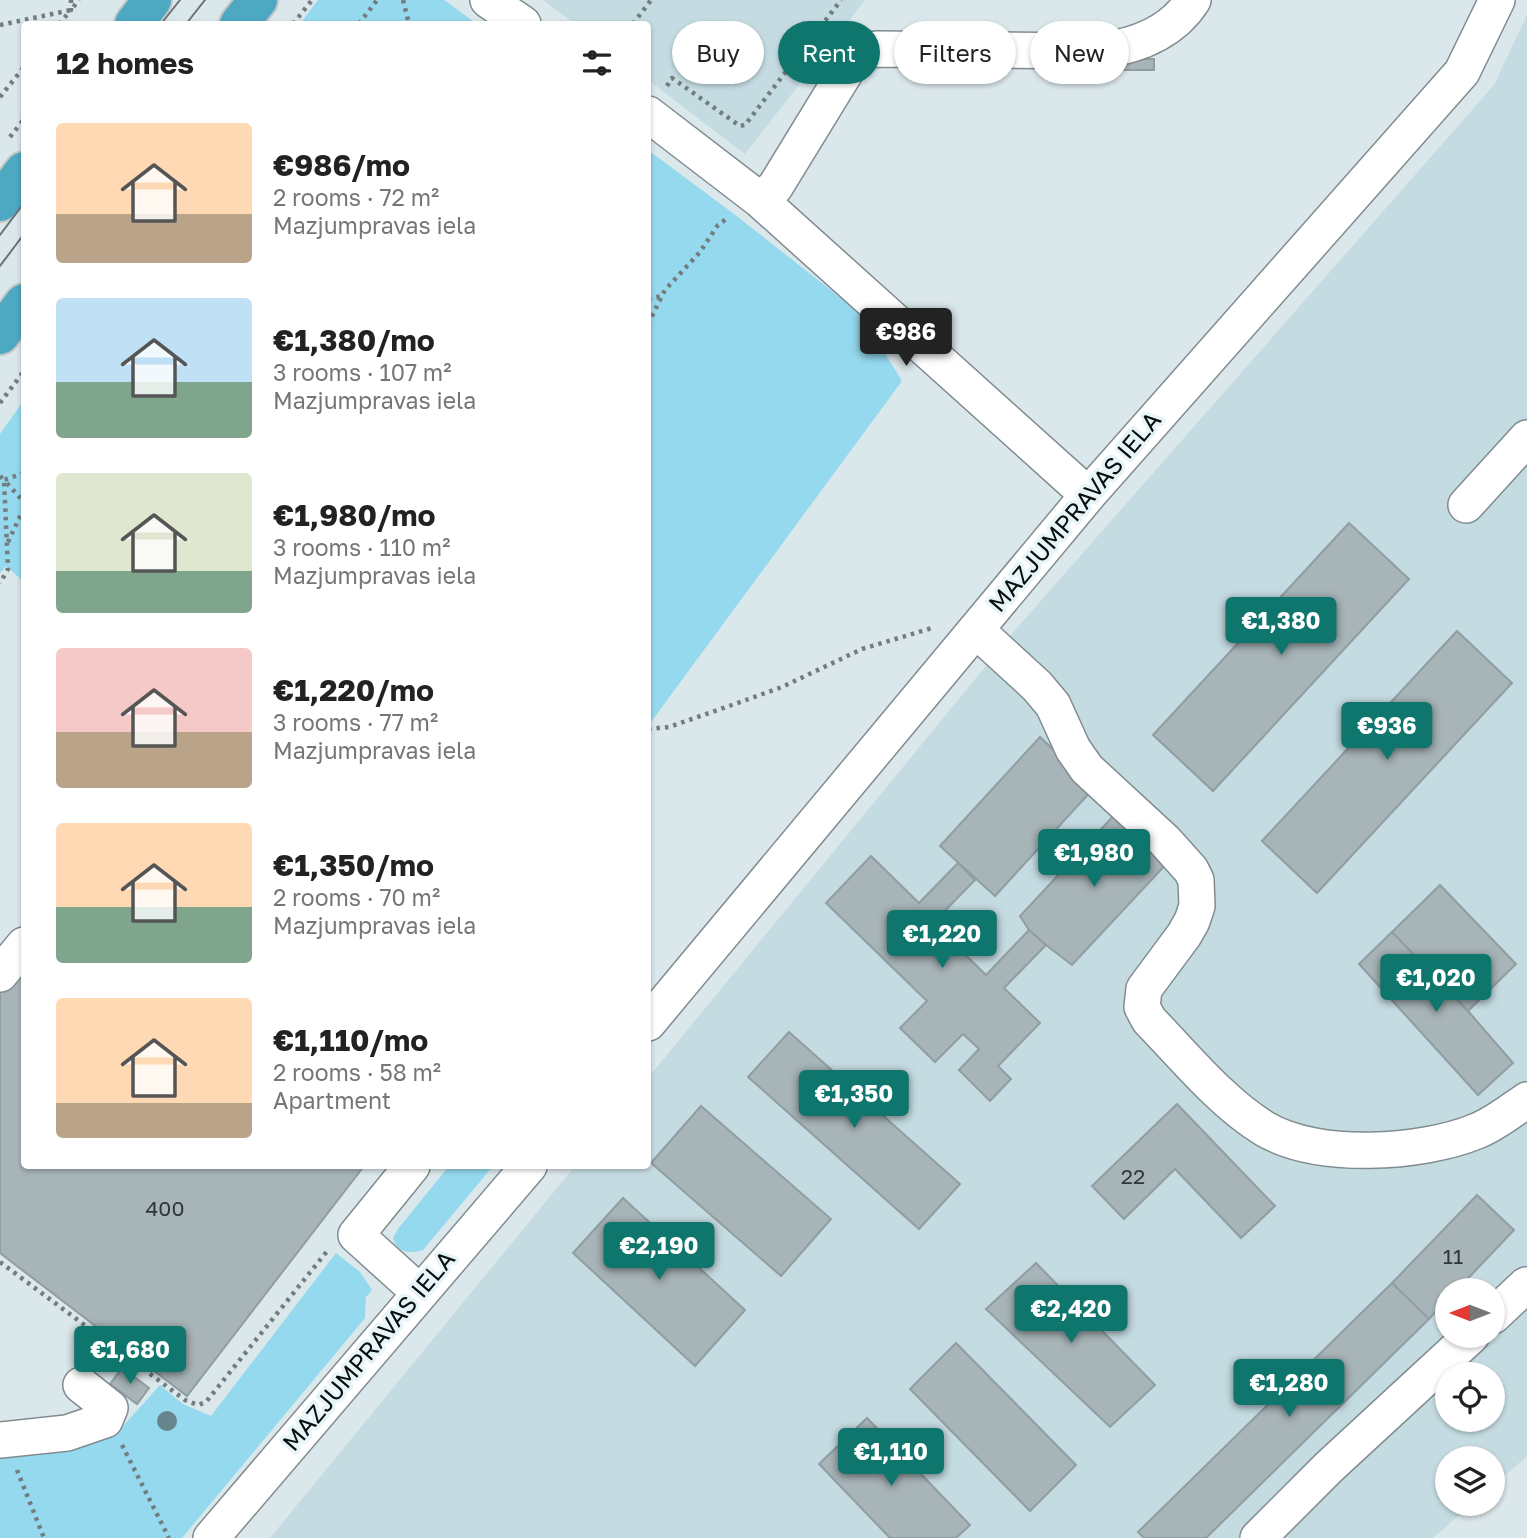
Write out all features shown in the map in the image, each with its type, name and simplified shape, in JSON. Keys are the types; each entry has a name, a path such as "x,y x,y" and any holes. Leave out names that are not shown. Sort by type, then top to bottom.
{"highway":[{"path":"136,21 152,0"},
{"path":"241,21 258,0"},
{"path":"0,202 16,155"},
{"path":"0,335 21,307"}],"street":[{"path":"488,0 519,21"},
{"path":"760,200 775,187 853,58 865,51 1099,51 1125,47 1162,31 1177,19 1193,0"},
{"name":"MAZJUMPRAVAS IELA","path":"651,1019 1088,495 1462,72 1497,0"},
{"path":"654,104 1088,495"},
{"path":"1465,505 1527,438"},
{"path":"976,630 1037,686 1053,705 1073,749 1087,769 1165,841 1191,870 1196,880 1197,906 1184,935 1144,989 1142,1007 1149,1020 1237,1109 1266,1129 1298,1144 1325,1149 1352,1149 1417,1146 1449,1140 1479,1130 1527,1100"},
{"path":"0,974 21,949"},
{"path":"410,1169 356,1235 419,1292"},
{"name":"MAZJUMPRAVAS IELA","path":"211,1538 526,1169"},
{"path":"1505,1305 1526,1285"},
{"path":"1258,1538 1329,1467 1458,1348"},
{"path":"3,1440 67,1433 105,1420 110,1408 81,1385"}],"path":[{"path":"71,0 71,10"},
{"path":"62,21 79,0"},
{"path":"295,21 312,0"},
{"path":"361,21 377,0"},
{"path":"403,0 408,21"},
{"path":"635,21 652,0"},
{"path":"654,104 672,78 713,109 740,125 745,125 841,0"},
{"path":"0,25 71,10"},
{"path":"0,97 21,71"},
{"path":"16,155 21,132"},
{"path":"651,318 662,296 700,253 718,225 760,200"},
{"path":"651,298 662,296"},
{"path":"0,403 21,375"},
{"path":"2,478 21,474"},
{"path":"2,478 21,499"},
{"path":"0,583 8,569 2,478"},
{"path":"7,544 21,514"},
{"path":"651,729 669,727 782,687 862,649 951,622 976,630"},
{"path":"0,1262 185,1400 198,1405 206,1402 329,1248 356,1235"},
{"path":"105,1420 116,1433 169,1538"},
{"path":"3,1440 44,1538"}],"shaded area":[{"path":"318,0 444,0 473,21 302,21"},
{"path":"543,0 865,0 849,21 778,21 778,84 800,84 745,154 651,82 651,21 571,21"},
{"path":"1527,15 1527,1456 1505,1475 1505,1446 1435,1446 1435,1516 1458,1516 1433,1538 270,1538 573,1169 651,1169 651,1074 1017,628 1494,85"},
{"path":"651,152 860,313 902,381 651,722"},
{"path":"21,404 21,579 6,566 0,573 0,434"},
{"path":"447,1169 490,1169 423,1250 409,1252 398,1247 393,1238"},
{"path":"336,1253 360,1272 372,1290 366,1297 365,1318 182,1538 0,1538 0,1458 114,1436 160,1385 183,1404 211,1416"}],"building":[{"path":"1129,59 1154,59 1154,70 1129,70"},
{"path":"1349,523 1409,579 1213,791 1153,735"},
{"path":"1457,631 1512,683 1317,893 1262,841"},
{"path":"1040,737 1094,788 995,896 940,846"},
{"path":"1118,811 1170,860 1072,965 1029,930 1020,916"},
{"path":"871,856 919,903 958,863 975,880 933,923 986,975 1029,930 1046,945 1004,988 1040,1023 998,1066 1011,1079 990,1101 959,1070 979,1049 963,1034 935,1062 900,1028 927,1001 826,903"},
{"path":"1440,885 1516,964 1468,1011 1392,932"},
{"path":"1392,932 1468,1011 1513,1063 1478,1095 1359,964"},
{"path":"21,963 21,1169 362,1169 187,1396 0,1253 0,992"},
{"path":"789,1032 960,1184 919,1229 748,1077"},
{"path":"1177,1104 1275,1206 1241,1238 1175,1169 1124,1219 1092,1186"},
{"path":"701,1106 831,1219 781,1276 651,1163"},
{"path":"1477,1195 1514,1230 1468,1278 1435,1278 1435,1312 1429,1319 1392,1283"},
{"path":"623,1198 745,1310 695,1366 573,1253"},
{"path":"1036,1263 1155,1385 1110,1427 986,1309"},
{"path":"1392,1283 1429,1319 1206,1538 1144,1538 1138,1532"},
{"path":"956,1343 1076,1465 1030,1511 910,1389"},
{"path":"122,1368 149,1388 137,1404 110,1384"},
{"path":"867,1418 970,1525 956,1538 890,1538 819,1464"}],"tram line":[{"path":"163,21 180,0"},
{"path":"188,21 205,0"},
{"path":"0,235 21,207"},
{"path":"0,266 21,238"}]}
